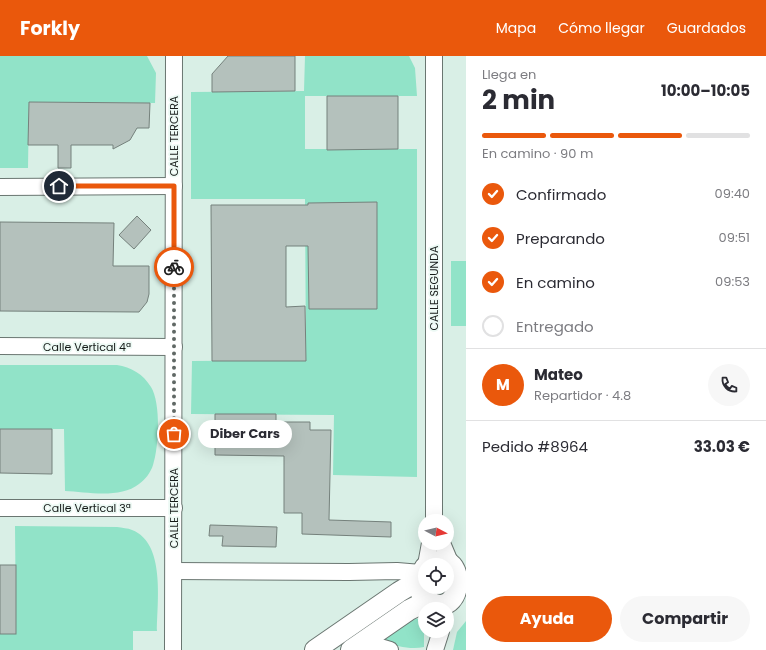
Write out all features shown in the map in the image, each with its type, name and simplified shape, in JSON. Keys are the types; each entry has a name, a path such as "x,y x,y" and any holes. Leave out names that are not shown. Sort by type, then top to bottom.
{"main road":[{"path":"456,600 464,579 458,566"},
{"path":"315,650 399,592 418,575"},
{"path":"356,646 409,610 418,608"}],"street":[{"name":"CALLE TERCERA","path":"174,56 174,649"},
{"name":"CALLE SEGUNDA","path":"434,56 434,514"},
{"path":"0,187 174,186"},
{"name":"Calle Vertical 4ª","path":"0,346 174,347"},
{"name":"Calle Vertical 3ª","path":"0,508 174,508"},
{"path":"447,550 458,566"},
{"path":"174,571 349,572 418,570"},
{"path":"432,638 435,650"},
{"path":"435,650 439,638"},
{"path":"356,646 390,650"}],"shaded area":[{"path":"0,56 466,56 466,650 0,650"}],"green space":[{"path":"0,56 147,56 156,73 155,103 29,102 28,168 0,168"},
{"path":"305,56 409,56 415,68 417,96 305,96 305,149 417,149 417,477 333,475 334,415 191,414 192,361 306,360 305,199 191,199 191,92 304,91"},
{"path":"451,261 466,261 466,326 451,326"},
{"path":"0,365 117,365 132,369 144,378 148,382 154,394 158,414 157,447 152,468 148,476 139,484 123,492 103,494 65,491 64,429 0,429"},
{"path":"15,526 117,527 130,529 143,537 150,547 155,560 158,590 157,631 133,631 133,650 0,650 0,634 16,633"},
{"path":"412,618 418,619 418,638 424,638 424,647 409,648 399,646 383,642 383,637"},
{"path":"466,621 466,650 453,650 457,632"}],"building":[{"path":"228,56 295,56 295,91 212,92 212,74"},
{"path":"327,96 398,96 398,149 327,150"},
{"path":"29,102 150,103 149,128 137,128 130,140 113,149 113,145 71,145 71,168 58,168 58,145 28,145"},
{"path":"377,202 377,309 309,309 308,246 286,246 286,307 305,306 306,361 212,361 211,205 308,205 308,203"},
{"path":"137,216 151,230 134,249 119,235"},
{"path":"0,222 114,223 113,266 149,266 149,294 147,302 139,312 0,311"},
{"path":"215,414 276,414 276,422 310,422 310,430 331,430 329,520 391,522 391,537 302,534 302,513 284,513 284,456 215,455"},
{"path":"0,429 52,429 52,474 0,473"},
{"path":"210,525 277,527 276,547 222,546 223,536 209,536"},
{"path":"0,565 16,565 16,634 0,634"}],"way so far":[{"path":"174,267 174,434"}],"place":[{"name":"Diber Cars","path":"174,434"}],"route":[{"path":"59,186 174,186 174,267"}]}
